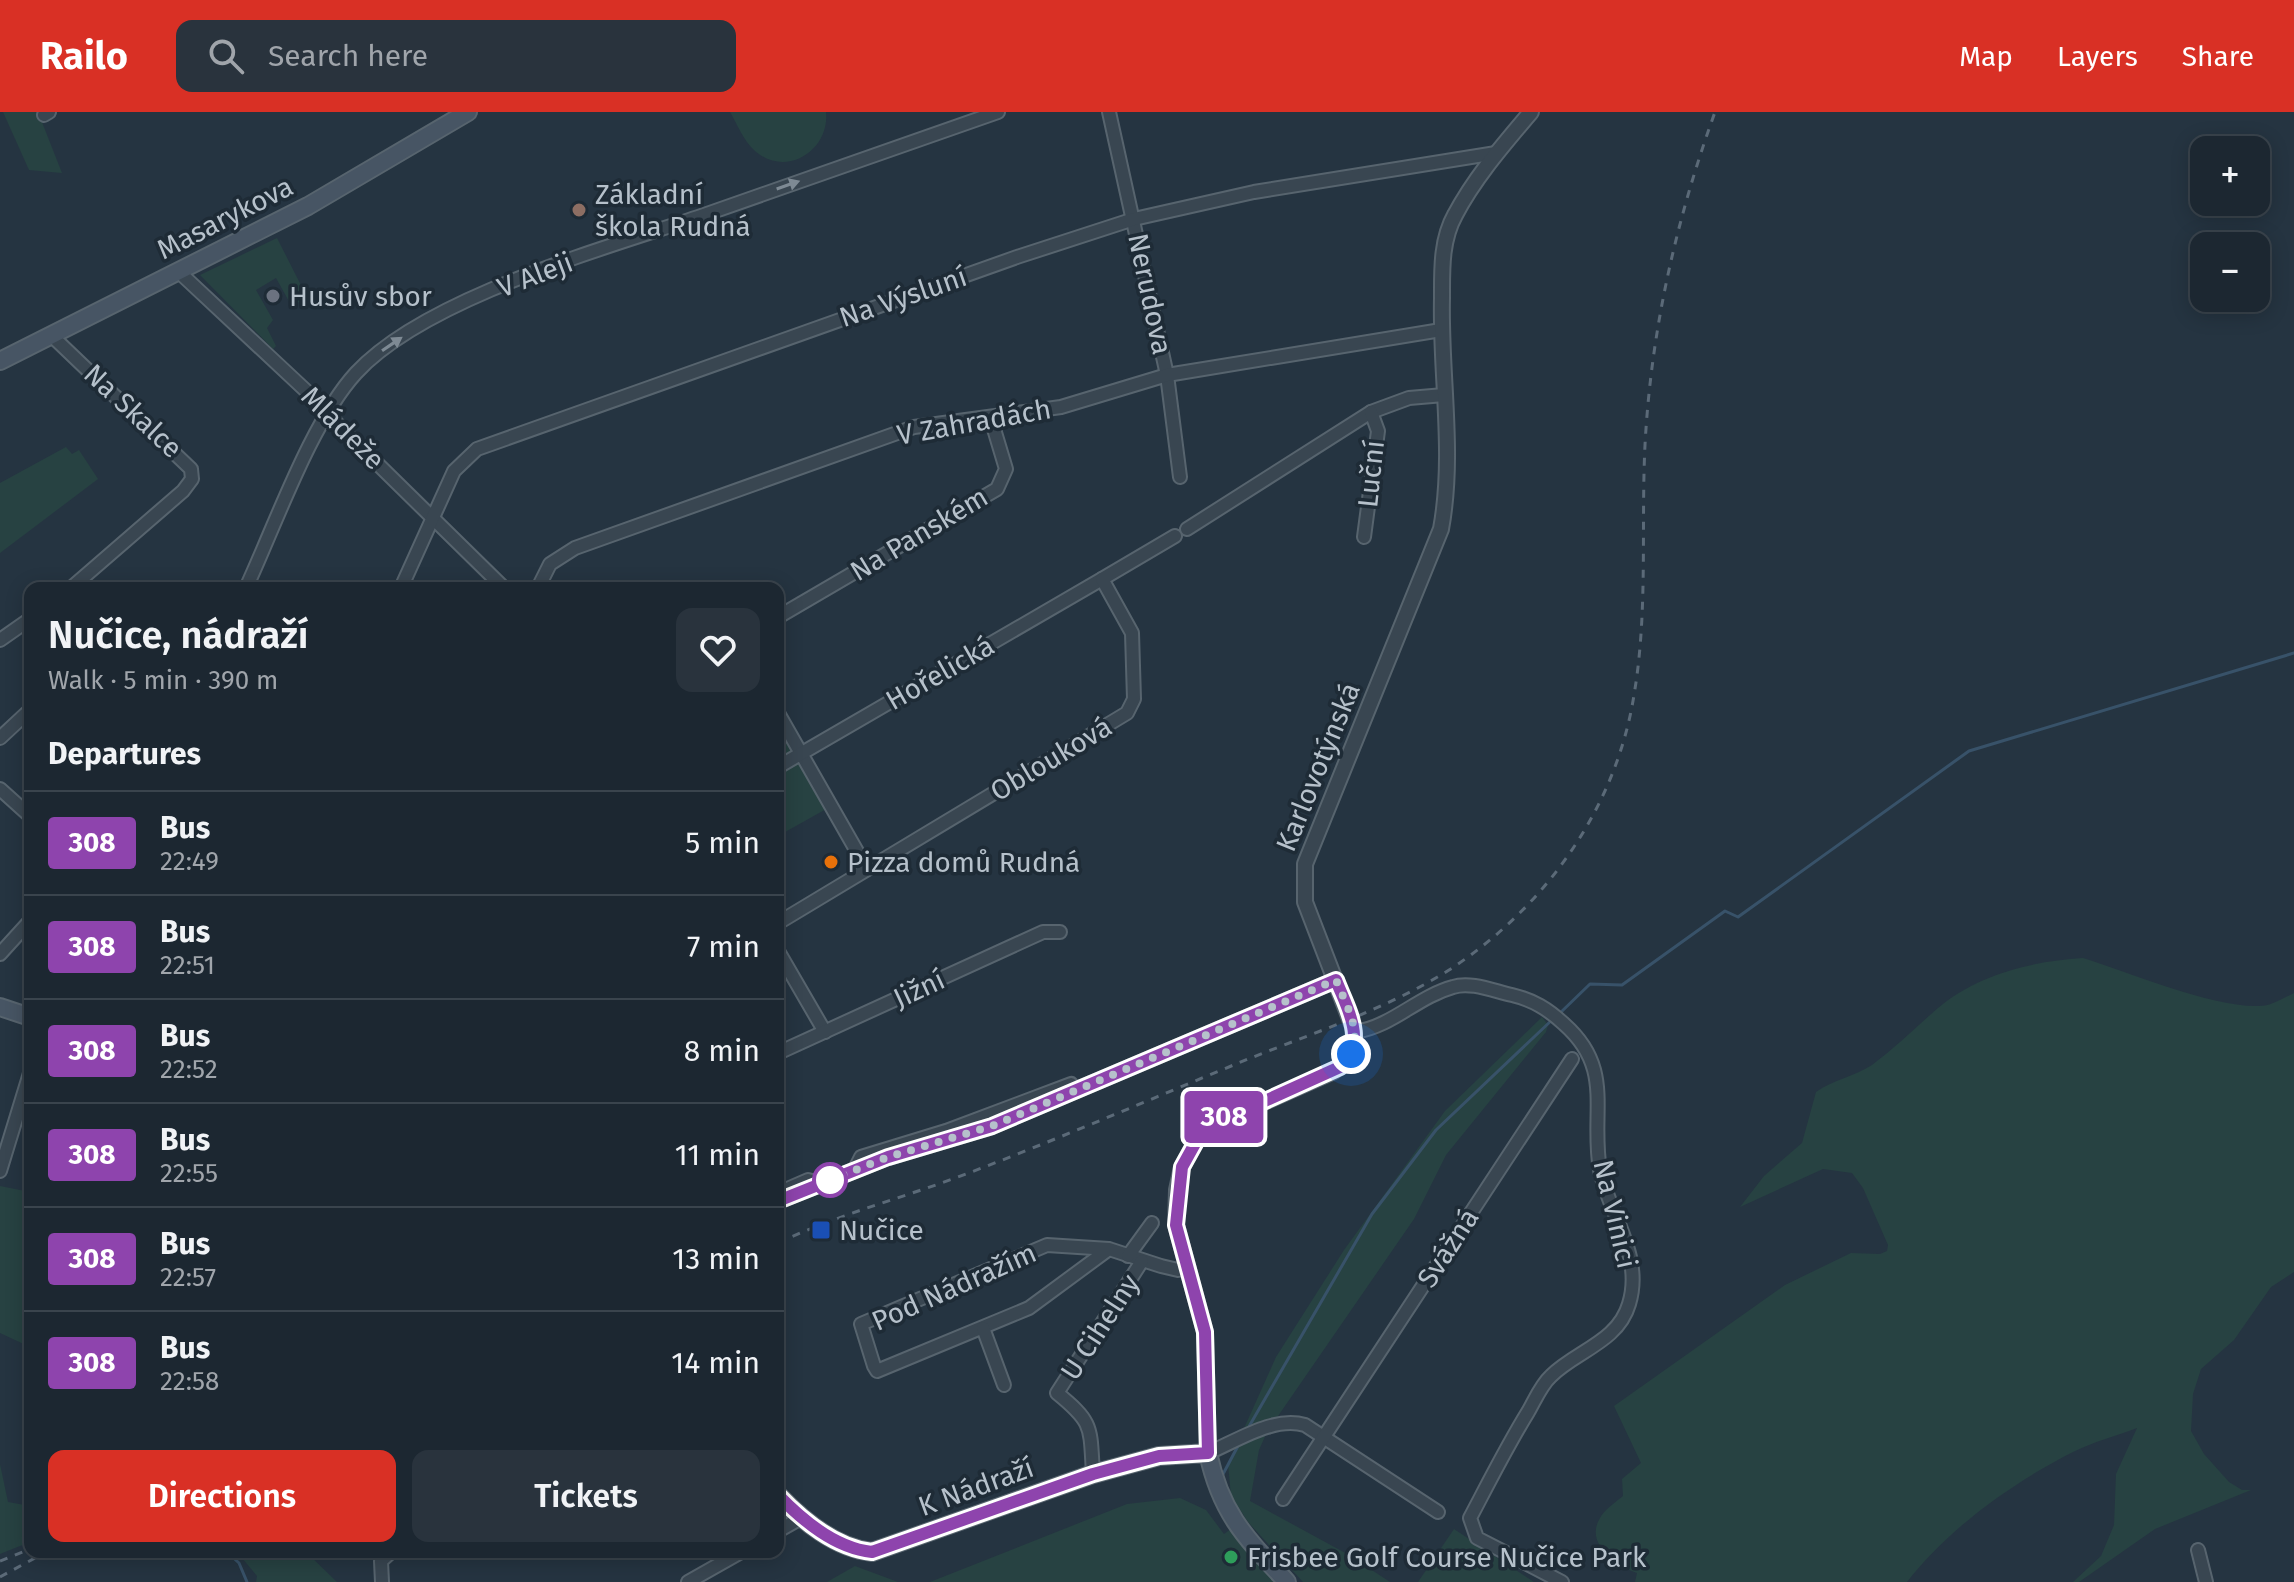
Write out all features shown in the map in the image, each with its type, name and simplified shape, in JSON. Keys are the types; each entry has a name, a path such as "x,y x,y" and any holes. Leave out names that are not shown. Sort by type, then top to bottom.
{"main road":[{"name":"Masarykova","path":"0,361 308,206 468,112"},
{"path":"0,1007 24,1015"},
{"path":"1208,1453 1220,1499 1251,1544 1287,1582"},
{"name":"K Nádraží","path":"784,1501 801,1518 842,1544 872,1552 1093,1474 1159,1456 1208,1453"}],"street":[{"path":"950,112 956,126"},
{"name":"V Aleji","path":"249,582 328,413 356,373 387,346 453,306 615,245 998,112"},
{"name":"Nerudova","path":"1109,112 1167,375 1180,477"},
{"name":"Karlovotýnská","path":"1355,1032 1305,902 1305,864 1441,529 1447,495 1441,330 1443,254 1454,216 1496,153 1531,112"},
{"name":"Na Výsluní","path":"404,582 454,471 477,449 1002,262 1134,219 1254,192 1496,153"},
{"name":"Mládeže","path":"178,271 328,413 498,582"},
{"name":"V Zahradách","path":"541,582 550,564 575,548 914,427 991,419 1061,407 1167,375 1441,330"},
{"name":"Na Skalce","path":"51,335 191,469 192,479 183,491 78,582"},
{"path":"1187,529 1371,412 1409,398 1444,395"},
{"name":"Luční","path":"1364,537 1378,431 1371,412"},
{"name":"Na Panském","path":"784,613 997,489 1006,469 991,419"},
{"path":"1102,579 1175,536"},
{"name":"Hořelická","path":"784,764 1102,579"},
{"name":"Oblouková","path":"784,919 1127,713 1134,699 1132,633 1102,579"},
{"path":"0,640 24,623"},
{"path":"0,738 24,716"},
{"path":"784,723 867,869"},
{"path":"0,789 24,811"},
{"path":"0,954 24,928"},
{"name":"Jižní","path":"784,1050 1043,932 1060,932"},
{"path":"784,961 825,1032"},
{"path":"784,1198 855,1169 992,1126 1336,980"},
{"name":"Na Vinici","path":"1355,1032 1393,1020 1441,990 1458,985 1524,998 1549,1010 1585,1044 1592,1058 1597,1077 1600,1170 1627,1242 1631,1265 1629,1303 1620,1324 1583,1355 1549,1377 1501,1456 1470,1518 1477,1538 1562,1582"},
{"path":"1355,1032 1353,1048 1340,1067 1220,1119 1203,1129 1191,1145 1177,1190 1176,1225 1205,1332 1208,1453 1281,1423 1305,1425 1438,1512"},
{"name":"Svážná","path":"1283,1499 1572,1059"},
{"path":"0,1171 5,1138 24,1089"},
{"path":"784,1190 808,1180 821,1183"},
{"path":"1128,1256 1152,1223"},
{"name":"Pod Nádražím","path":"1109,1249 1029,1308 877,1371 861,1324 1047,1245 1109,1249 1178,1270 1188,1268"},
{"name":"U Cihelny","path":"1093,1474 1090,1429 1083,1414 1057,1393 1142,1261"},
{"name":"Pod Nádražím","path":"983,1328 1004,1385"},
{"path":"784,1528 801,1518"},
{"path":"2198,1550 2206,1582"},
{"path":"382,1582 381,1561 384,1558"},
{"path":"688,1582 730,1558"}],"green space":[{"path":"3,112 38,112 62,173 29,170"},
{"path":"730,112 826,112 825,126 813,149 791,161 779,162 754,150"},
{"path":"277,238 308,299 291,305 276,278 256,290 273,320 267,328 276,346 273,349 200,275"},
{"path":"66,447 72,454 79,450 98,479 0,553 0,483"},
{"path":"784,736 828,808 784,833"},
{"path":"2083,958 2171,988 2240,1005 2268,1005 2294,993 2294,1272 2271,1287 2234,1340 2201,1369 2193,1394 2191,1431 2204,1454 2229,1482 2242,1490 2251,1490 2155,1529 2079,1582 2073,1582 2101,1556 2114,1525 2116,1474 2137,1428 2073,1452 2027,1478 1962,1525 1907,1582 1635,1582 1637,1573 1605,1553 1596,1537 1602,1515 1623,1496 1622,1479 1641,1463 1614,1406 1785,1285 1851,1253 1880,1254 1887,1251 1888,1245 1863,1188 1852,1173 1823,1169 1740,1207 1764,1176 1802,1143 1816,1092 1872,1065 1953,996 1970,987 2025,966"},
{"path":"1542,1017 1548,1025 1546,1032 1446,1155 1414,1219 1267,1432 1259,1450 1250,1501 1349,1555 1390,1582 1303,1582 1248,1522 1231,1496 1228,1464 1276,1357 1344,1250 1445,1111"},
{"path":"0,1186 24,1191 24,1344 0,1333"},
{"path":"0,1464 8,1502 24,1505 24,1544 0,1554"},
{"path":"1180,1498 1206,1510 1224,1534 1231,1529 1280,1582 930,1582 1127,1504"},
{"path":"1454,1529 1534,1582 1418,1582"},
{"path":"242,1558 312,1558 337,1582 256,1582 257,1576"},
{"path":"855,1566 898,1582 827,1582"}],"waterway":[{"path":"1559,1014 1590,984 1622,985 1725,911 1738,917 1969,751 2294,653"},
{"path":"1247,1430 1372,1214 1436,1130 1553,1019"},
{"path":"1222,1476 1239,1444"},
{"path":"234,1558 247,1582"}],"railway":[{"path":"784,1240 824,1223 1000,1161 1398,998 1449,970 1484,945 1545,886 1571,852 1593,815 1625,737 1634,695 1641,633 1645,445 1653,360 1677,235 1715,112"},
{"path":"0,1561 24,1551"},
{"path":"0,1577 35,1558"}],"bus line":[{"name":"308","path":"784,1199 888,1157 959,1137 1039,1108 1336,980 1354,1027 1355,1043 1340,1067 1203,1129 1191,1145 1182,1167 1177,1190 1176,1225 1205,1332 1208,1453 1159,1456 1093,1474 872,1552 842,1544 801,1518 784,1501"}],"place":[{"name":"Základní škola Rudná","path":"579,210"},
{"name":"Husův sbor","path":"273,296"},
{"name":"Pizza domů Rudná","path":"831,862"},
{"name":"Nučice","path":"821,1230"},
{"name":"Frisbee Golf Course Nučice Park","path":"1231,1557"}],"route":[{"path":"830,1180 888,1157 959,1137 1039,1108 1336,980 1354,1027 1355,1043 1351,1054"}]}
